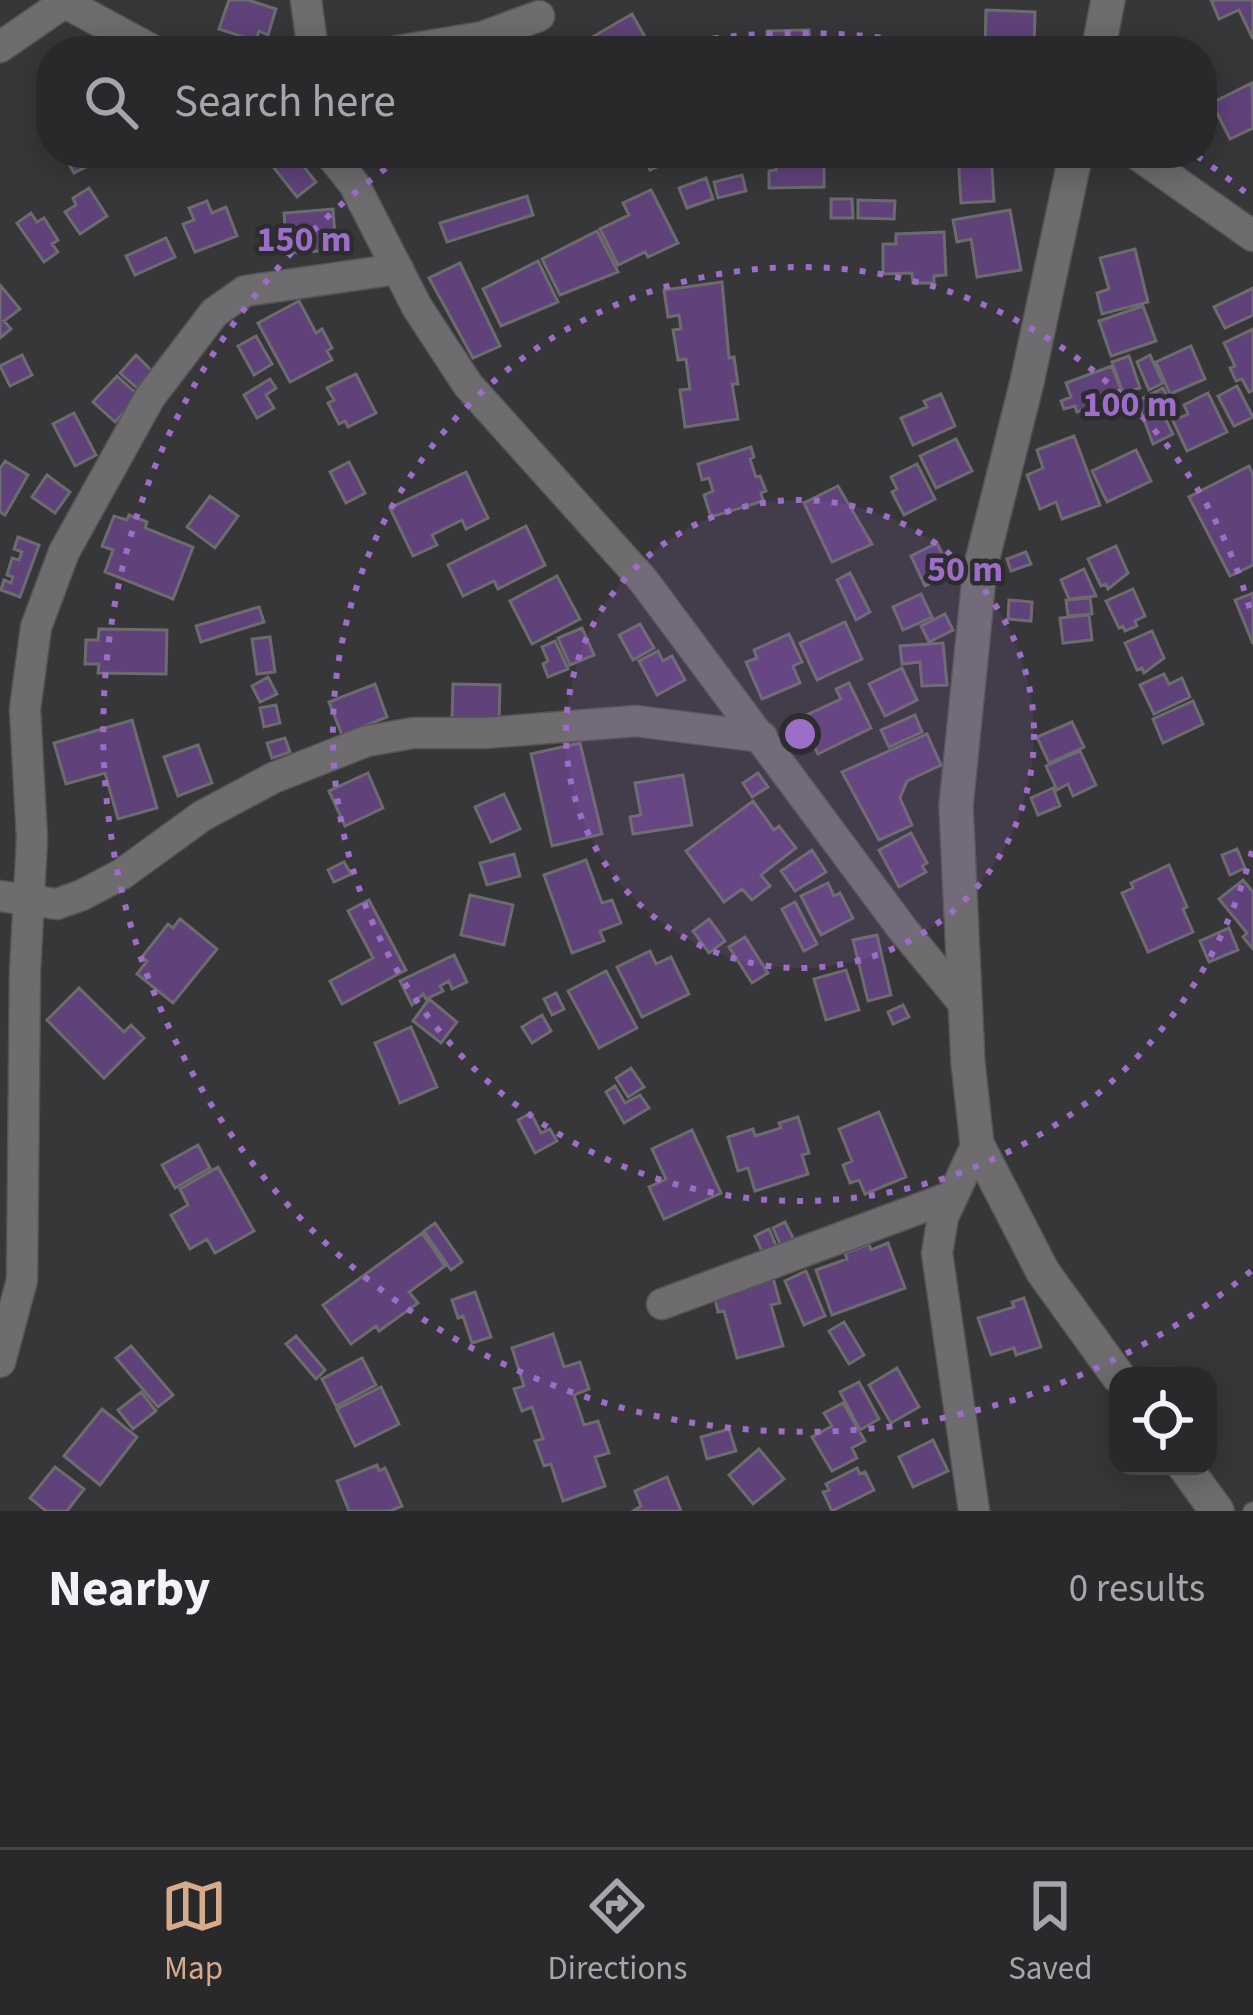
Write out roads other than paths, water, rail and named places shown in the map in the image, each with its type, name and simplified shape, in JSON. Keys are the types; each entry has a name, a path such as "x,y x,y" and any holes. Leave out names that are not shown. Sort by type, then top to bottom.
{"street":[{"path":"306,0 311,36"},
{"path":"1101,36 1108,0"},
{"path":"0,46 62,1 126,36"},
{"path":"485,36 539,16"},
{"path":"342,168 355,184 418,307 468,385 643,580 904,931 965,1005"},
{"path":"1073,168 1027,382 980,569 956,806 977,1144 1043,1272 1112,1367"},
{"path":"1156,168 1253,236"},
{"path":"0,1362 22,1280 14,899 32,839 25,709 36,627 64,552 150,397 214,313 245,291 398,269"},
{"path":"14,899 57,904 82,895 255,787 367,741 413,733 484,733 636,721 762,737"},
{"path":"974,1511 938,1253 944,1217 977,1144"},
{"path":"662,1304 953,1196"},
{"path":"1190,1475 1216,1511"}]}
